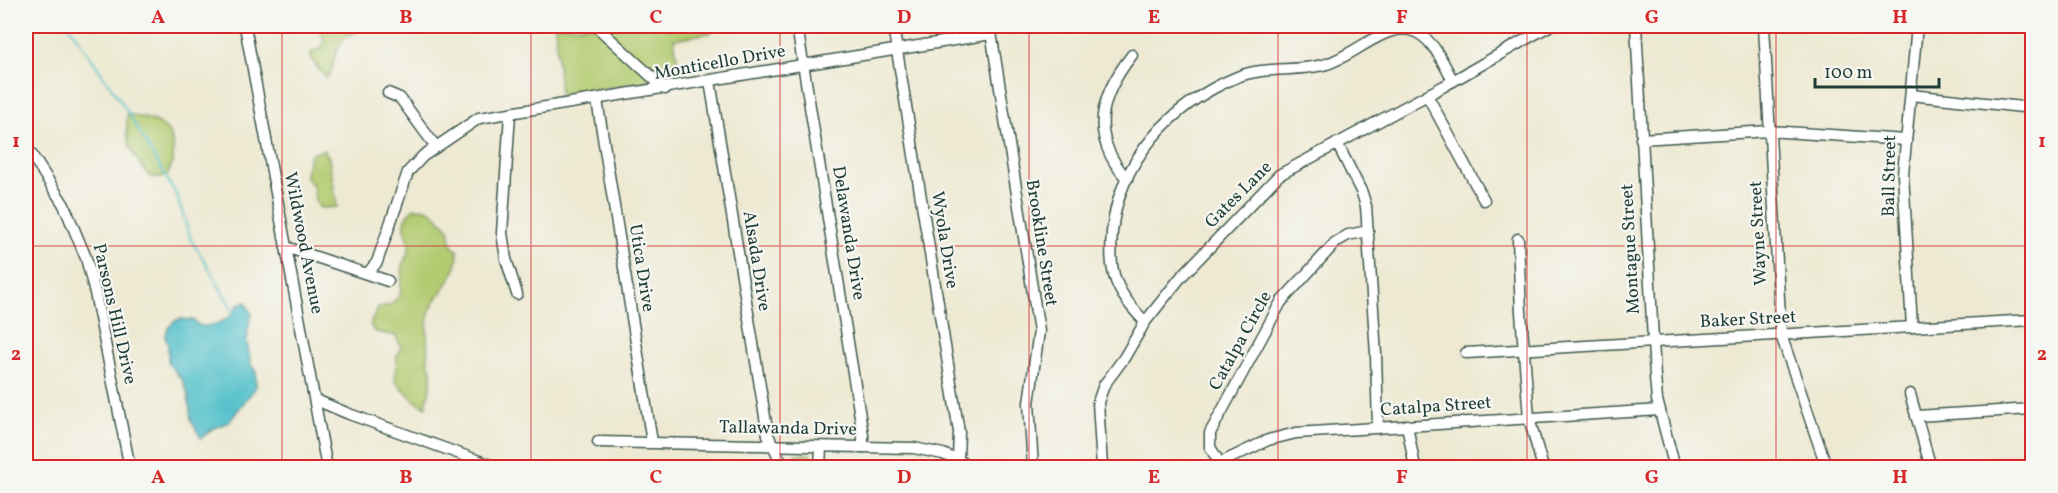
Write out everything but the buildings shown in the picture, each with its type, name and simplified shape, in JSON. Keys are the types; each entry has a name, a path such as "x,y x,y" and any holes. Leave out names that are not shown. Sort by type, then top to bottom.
{"street":[{"name":"Wildwood Avenue","path":"245,26 327,468"},
{"path":"596,26 665,89"},
{"name":"Delawanda Drive","path":"797,26 849,342 863,447"},
{"name":"Wyola Drive","path":"893,26 958,432 958,460"},
{"name":"Gates Lane","path":"1102,468 1099,397 1104,385 1145,322 1181,277 1280,175 1549,26"},
{"name":"Montague Street","path":"1636,26 1656,392 1676,468"},
{"name":"Wayne Street","path":"1764,26 1781,335 1827,468"},
{"name":"Ball Street","path":"1912,327 1903,183 1917,26"},
{"path":"1145,322 1119,288 1113,266 1114,215 1127,179 1140,154 1152,137 1179,111 1211,89 1247,74 1271,69 1323,65 1349,54 1385,33 1397,30 1408,29 1420,34 1432,45 1453,81"},
{"name":"Monticello Drive","path":"368,273 377,262 408,172 423,156 477,119 898,50 990,30"},
{"name":"Brookline Street","path":"990,30 1039,331 1029,403 1033,468"},
{"path":"1127,179 1115,165 1105,147 1103,118 1110,89 1132,55"},
{"name":"Alsada Drive","path":"710,81 768,435 784,468"},
{"path":"388,93 400,99 436,147"},
{"path":"1427,95 1484,200"},
{"path":"1911,95 2032,108"},
{"name":"Utica Drive","path":"597,100 652,442"},
{"path":"510,114 502,233 506,259 517,294"},
{"path":"1641,139 1769,131 1906,140"},
{"path":"1337,143 1365,202 1376,354 1378,427"},
{"name":"Parsons Hill Drive","path":"26,146 64,205 86,258 98,304 130,468"},
{"name":"Catalpa Circle","path":"1221,465 1210,447 1212,426 1281,302 1336,242 1348,235 1368,231"},
{"path":"1518,240 1529,418 1543,468"},
{"path":"286,247 388,280"},
{"name":"Baker Street","path":"1466,353 2032,320"},
{"path":"1910,394 1931,468"},
{"path":"316,400 499,468"},
{"path":"1916,416 2032,409"},
{"name":"Catalpa Street","path":"1221,465 1268,440 1285,435 1407,425 1659,410"},
{"path":"1407,425 1414,468"},
{"name":"Tallawanda Drive","path":"598,442 914,448 943,454 975,468"},
{"path":"820,447 820,468"}],"shaded area":[{"path":"2032,451 2032,467 1938,468 1937,463"}],"green space":[{"path":"321,26 371,26 359,30 340,44 332,70 326,78 311,59 311,53 325,42"},
{"path":"555,26 710,26 711,33 674,39 680,76 560,95"},
{"path":"127,114 157,122 170,135 174,149 172,164 166,177 150,177 133,154 128,141"},
{"path":"324,150 329,158 337,207 320,208 315,200 313,185 306,175 310,155"},
{"path":"415,208 427,209 435,214 449,229 452,246 458,251 452,276 428,315 428,362 431,378 426,407 415,401 395,381 397,355 401,348 396,336 376,332 371,327 371,322 379,307 391,305 400,295 403,264 410,248 405,220 410,211"},
{"path":"796,454 810,454 814,467 792,467 790,462"}],"water":[{"path":"246,302 252,315 247,341 251,365 256,372 256,387 229,422 214,428 201,438 191,420 188,394 183,381 168,363 168,343 165,338 168,328 180,319 193,320 200,326 217,324 227,319 237,306"}],"waterway":[{"path":"69,26 124,106 177,196 191,240 234,313"}]}
